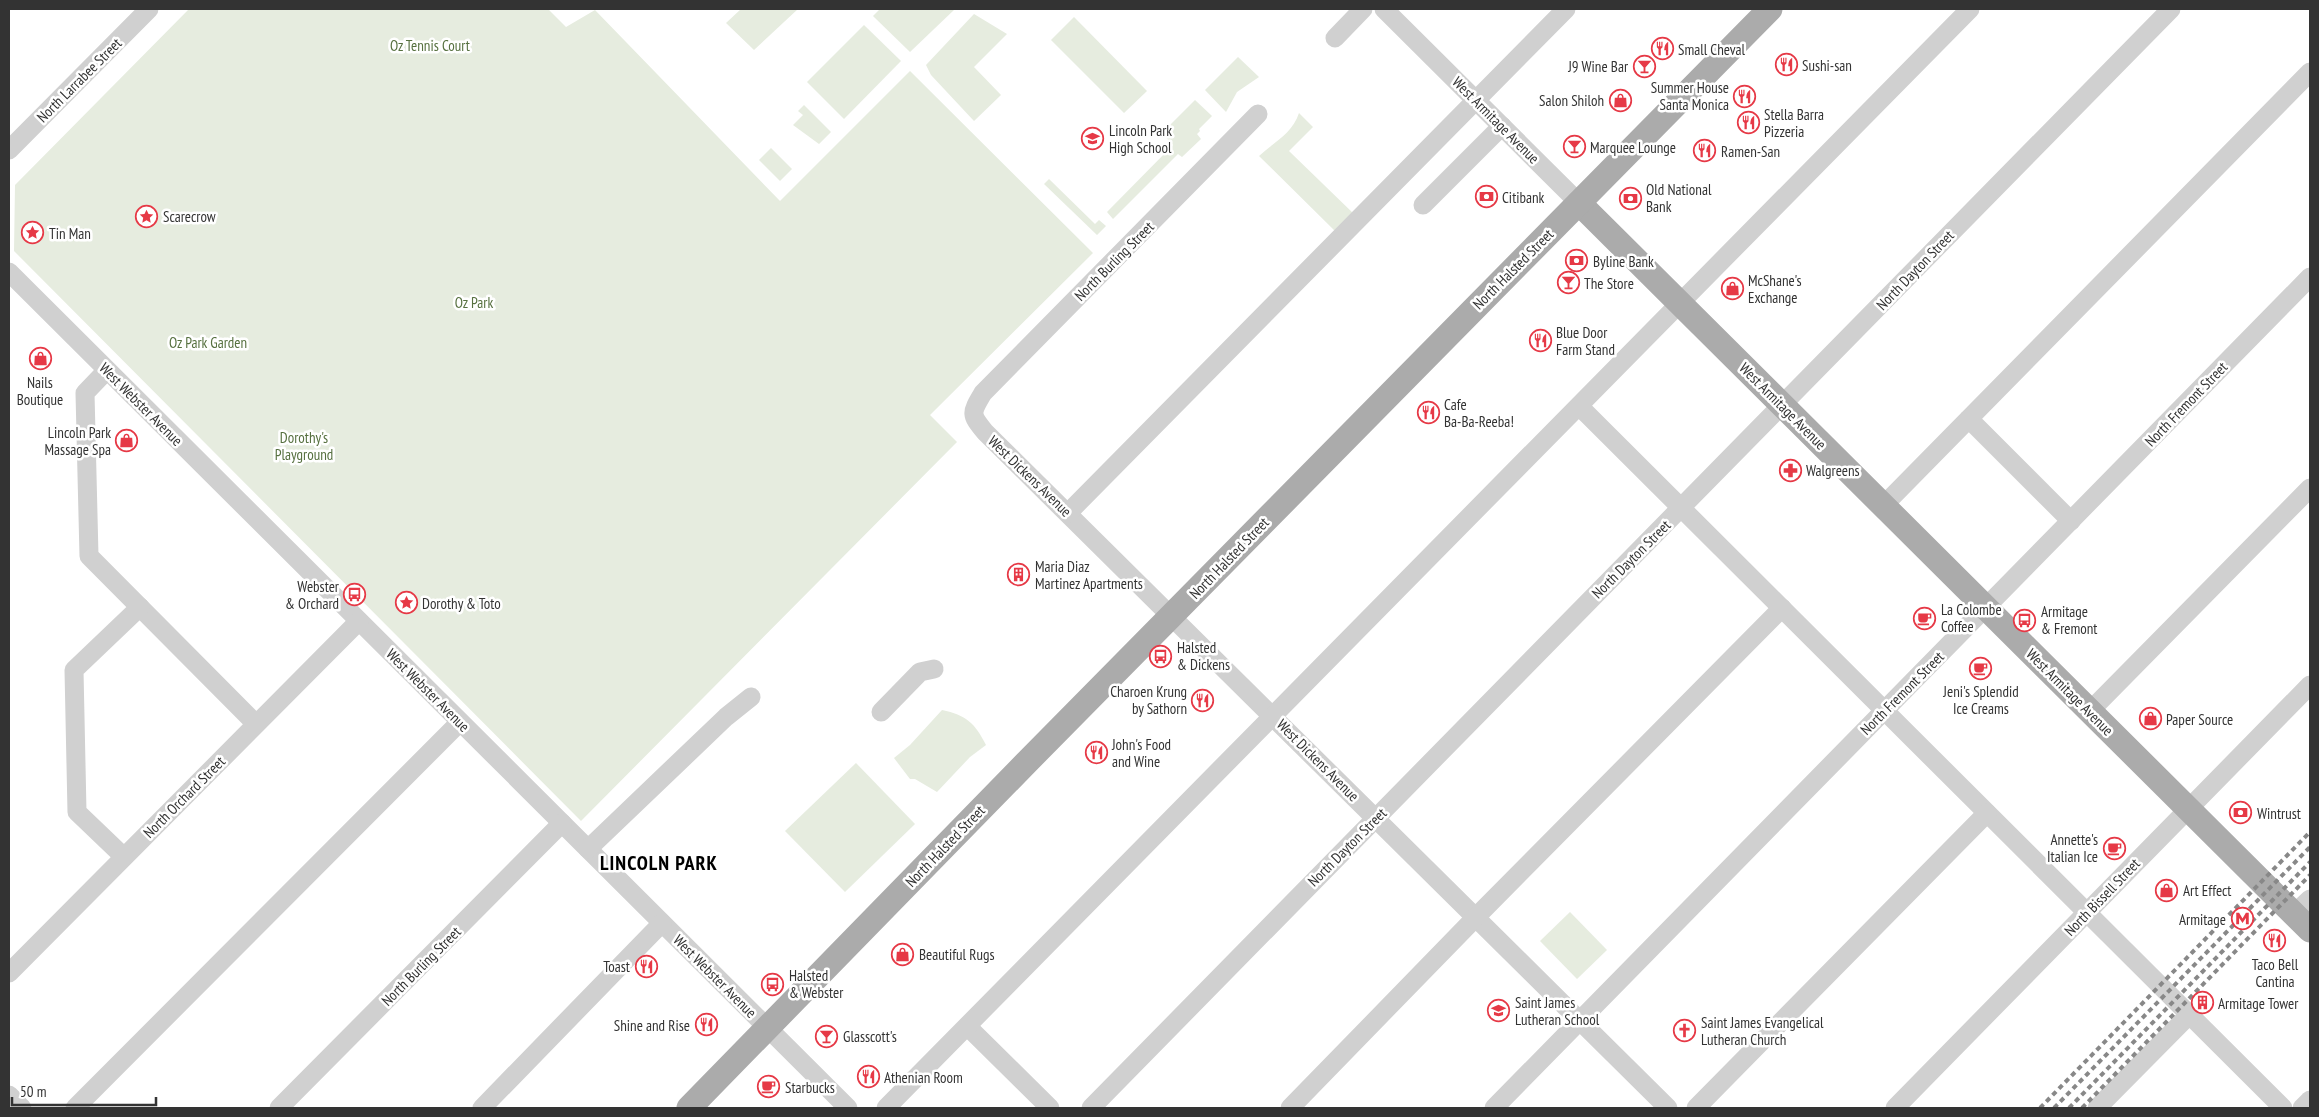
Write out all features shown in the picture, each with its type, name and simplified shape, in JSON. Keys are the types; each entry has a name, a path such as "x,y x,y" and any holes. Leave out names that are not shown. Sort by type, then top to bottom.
{"main road":[{"name":"North Halsted Street","path":"689,1108 1578,202 1770,9"},
{"name":"West Armitage Avenue","path":"1578,202 2188,809 2305,914"}],"street":[{"name":"North Larrabee Street","path":"9,150 149,9"},
{"path":"1335,38 1363,9"},
{"name":"West Armitage Avenue","path":"1384,9 1578,202"},
{"path":"1068,513 1566,9"},
{"path":"886,1108 968,1027 1272,715 1580,407 1970,9"},
{"name":"North Dayton Street","path":"1091,1108 2171,9"},
{"path":"1884,506 2310,72"},
{"name":"North Burling Street","path":"973,410 983,393 1258,114"},
{"path":"1423,205 1502,126"},
{"name":"West Webster Avenue","path":"9,272 848,1108"},
{"name":"North Fremont Street","path":"1494,1108 2310,277"},
{"path":"107,370 85,393 89,556 256,724"},
{"path":"1580,407 2284,1108"},
{"name":"West Dickens Avenue","path":"973,410 974,418 985,432 1668,1108"},
{"path":"1970,419 2071,521"},
{"path":"2090,712 2310,488"},
{"path":"124,857 77,812 74,670 140,607"},
{"path":"1290,1108 1782,608"},
{"name":"North Orchard Street","path":"9,973 359,621"},
{"path":"881,712 920,672 934,669"},
{"name":"North Bissell Street","path":"1895,1108 2310,685"},
{"path":"588,849 726,717 751,697"},
{"path":"75,1108 460,722"},
{"path":"1696,1108 1987,813"},
{"name":"North Burling Street","path":"279,1108 562,823"},
{"path":"482,1108 662,923"},
{"path":"2097,1108 2190,1014"},
{"path":"968,1027 1050,1108"},
{"path":"9,1095 22,1108"},
{"path":"2302,1108 2310,1100"}],"green space":[{"name":"Oz Park","path":"189,9 548,9 566,27 595,10 780,201 910,71 1093,253 930,415 957,442 581,821 14,251 15,185"},
{"path":"741,9 798,9 754,50 726,23"},
{"path":"880,9 955,9 910,52 873,16"},
{"path":"974,14 1007,34 974,67 1001,95 974,121 931,75 926,65"},
{"path":"1074,17 1147,91 1124,113 1051,40"},
{"path":"864,25 901,61 844,119 807,82"},
{"path":"1238,57 1259,77 1237,92 1226,112 1205,90"},
{"path":"1195,100 1212,116 1199,129 1200,131 1197,134 1201,139 1182,157 1178,154 1113,219 1107,212 1173,145 1162,133"},
{"path":"804,105 831,132 819,144 793,125 803,115 798,111"},
{"path":"1299,113 1313,127 1289,151 1355,215 1337,233 1259,156 1292,127"},
{"path":"771,148 792,169 780,181 759,160"},
{"path":"1049,179 1095,224 1099,220 1106,226 1097,235 1044,184"},
{"path":"942,710 964,717 978,731 986,745 970,757 937,792 915,779 910,779 894,758 910,745"},
{"path":"856,763 915,824 845,892 785,831"},
{"path":"1570,912 1607,950 1577,979 1540,941"}],"railway":[{"path":"2040,1108 2310,832"},
{"path":"2054,1108 2310,847"},
{"path":"2069,1108 2310,862"},
{"path":"2082,1108 2310,875"}],"place":[{"name":"Small Cheval","path":"1662,49"},
{"name":"Sushi-san","path":"1786,65"},
{"name":"J9 Wine Bar","path":"1644,66"},
{"name":"Summer House Santa Monica","path":"1745,96"},
{"name":"Salon Shiloh","path":"1620,100"},
{"name":"Stella Barra Pizzeria","path":"1748,123"},
{"name":"Lincoln Park High School","path":"1093,139"},
{"name":"Marquee Lounge","path":"1574,147"},
{"name":"Ramen-San","path":"1705,151"},
{"name":"Citibank","path":"1486,197"},
{"name":"Old National Bank","path":"1630,198"},
{"name":"Scarecrow","path":"147,216"},
{"name":"Tin Man","path":"33,233"},
{"name":"Byline Bank","path":"1577,261"},
{"name":"The Store","path":"1568,283"},
{"name":"McShane's Exchange","path":"1732,289"},
{"name":"Blue Door Farm Stand","path":"1540,341"},
{"name":"Nails Boutique","path":"40,359"},
{"name":"Cafe Ba-Ba-Reeba!","path":"1428,413"},
{"name":"Lincoln Park Massage Spa","path":"127,441"},
{"name":"Walgreens","path":"1790,470"},
{"name":"Maria Diaz Martinez Apartments","path":"1019,575"},
{"name":"Webster & Orchard","path":"355,595"},
{"name":"Dorothy & Toto","path":"406,603"},
{"name":"La Colombe Coffee","path":"1925,618"},
{"name":"Armitage & Fremont","path":"2025,620"},
{"name":"Halsted & Dickens","path":"1161,656"},
{"name":"Jeni's Splendid Ice Creams","path":"1981,668"},
{"name":"Charoen Krung by Sathorn","path":"1203,700"},
{"name":"Paper Source","path":"2150,719"},
{"name":"John's Food and Wine","path":"1096,753"},
{"name":"Wintrust","path":"2241,813"},
{"name":"Annette's Italian Ice","path":"2114,848"},
{"name":"Art Effect","path":"2167,890"},
{"name":"Armitage","path":"2242,919"},
{"name":"Taco Bell Cantina","path":"2275,941"},
{"name":"Beautiful Rugs","path":"903,954"},
{"name":"Toast","path":"646,966"},
{"name":"Halsted & Webster","path":"773,984"},
{"name":"Armitage Tower","path":"2202,1003"},
{"name":"Saint James Lutheran School","path":"1499,1011"},
{"name":"Shine and Rise","path":"706,1025"},
{"name":"Saint James Evangelical Lutheran Church","path":"1685,1031"},
{"name":"Glasscott's","path":"827,1036"},
{"name":"Athenian Room","path":"868,1077"},
{"name":"Starbucks","path":"769,1087"}],"district":[{"name":"LINCOLN PARK","path":"659,863"}],"park label":[{"name":"Oz Tennis Court","path":"430,45"},
{"name":"Oz Park Garden","path":"208,342"},
{"name":"Dorothy's Playground","path":"304,446"}]}
